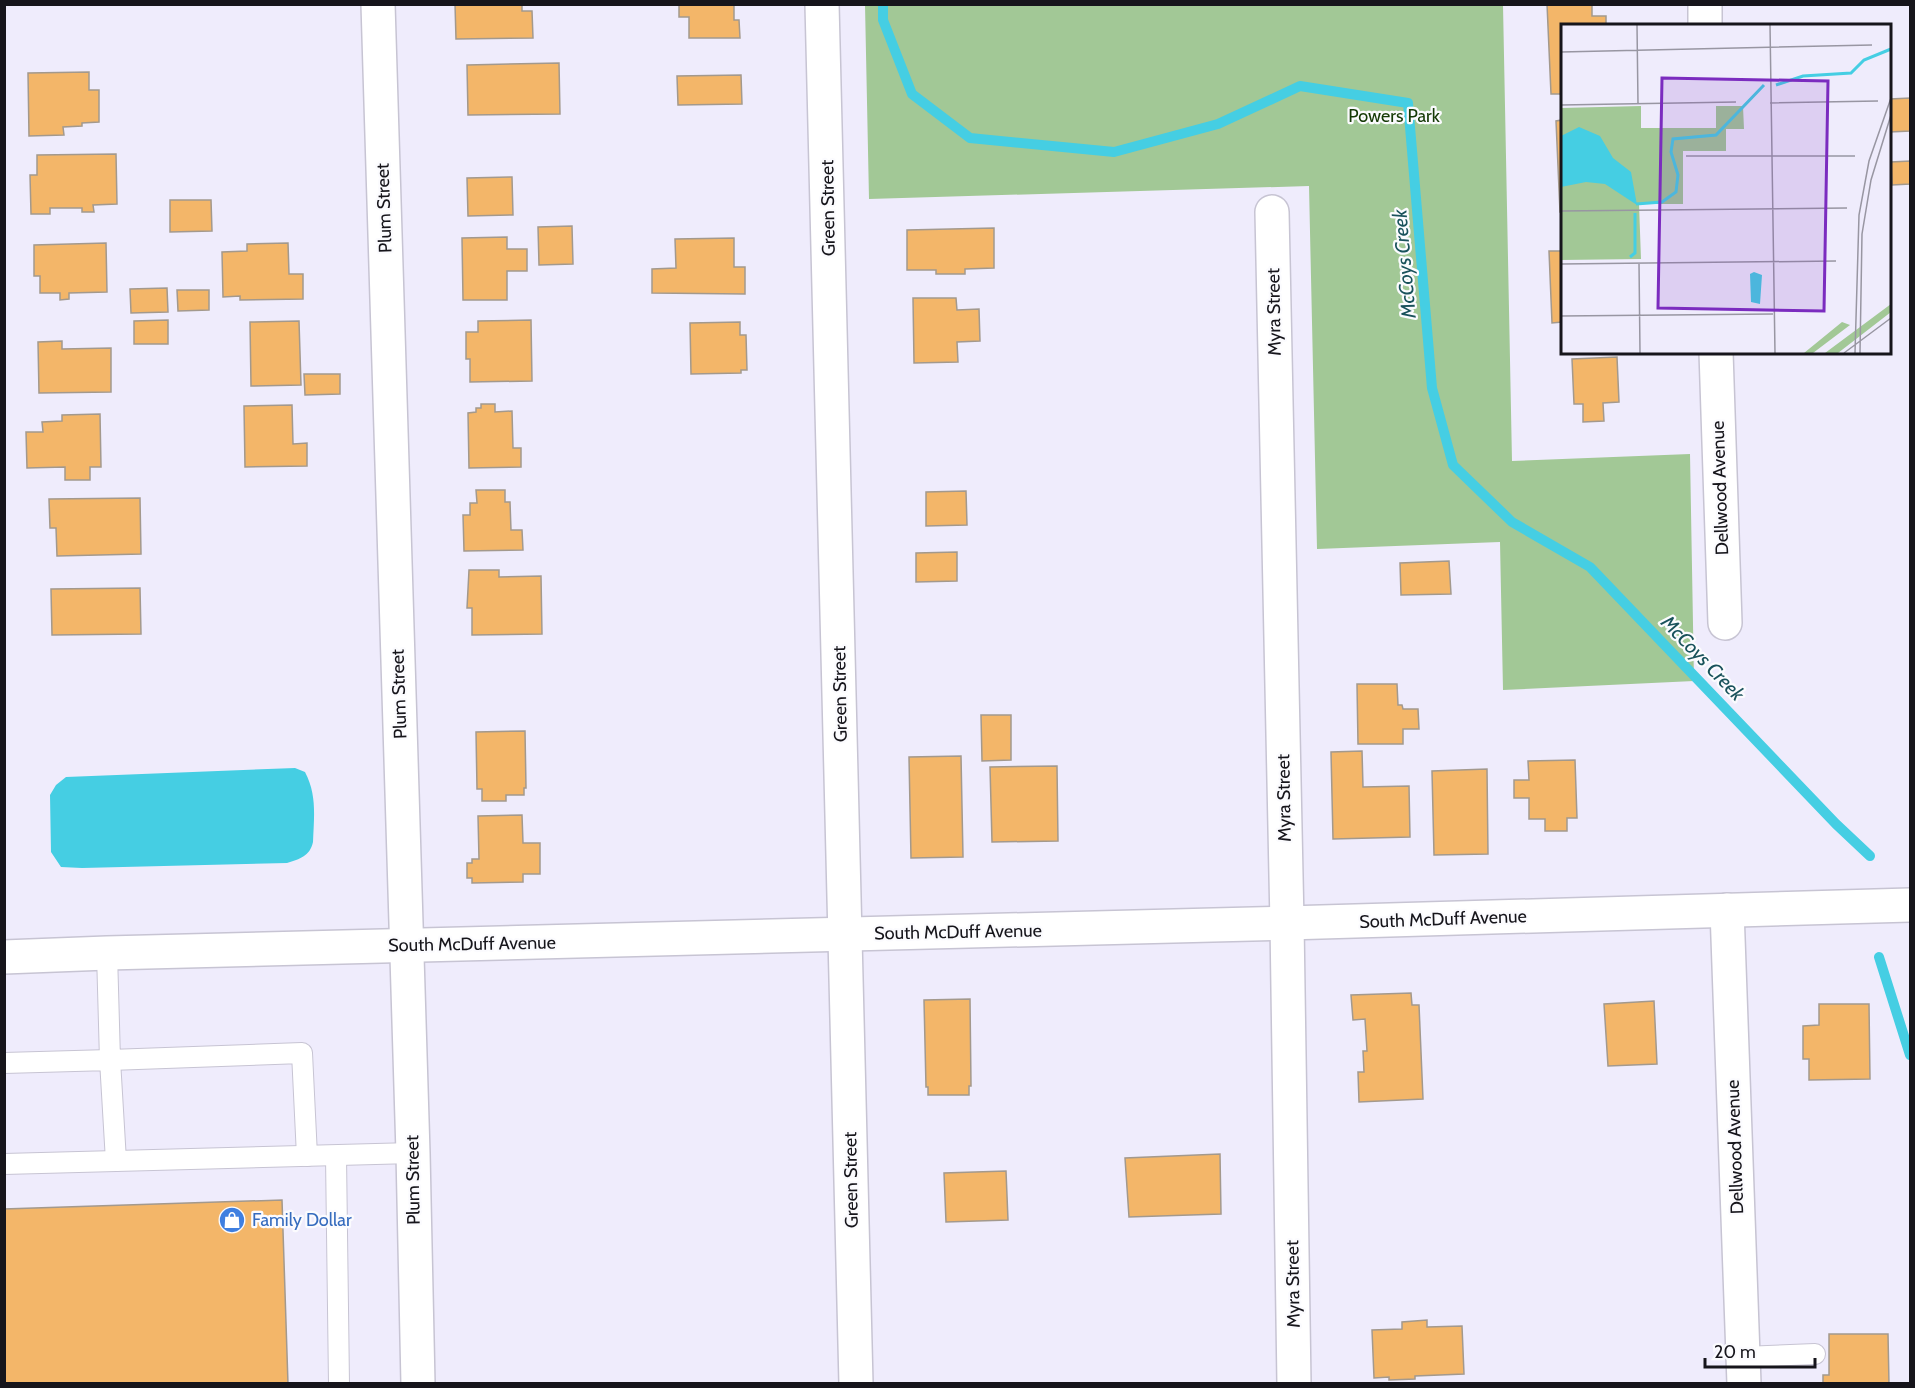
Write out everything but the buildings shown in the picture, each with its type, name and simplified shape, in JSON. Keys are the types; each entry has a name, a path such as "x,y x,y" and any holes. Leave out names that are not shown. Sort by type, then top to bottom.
{"street":[{"name":"Plum Street","path":"378,4 418,1383"},
{"name":"Green Street","path":"822,4 856,1383"},
{"path":"1705,4 1706,24"},
{"name":"Myra Street","path":"1272,212 1294,1383"},
{"name":"Dellwood Avenue","path":"1716,354 1725,623"},
{"name":"South McDuff Avenue","path":"4,957 106,952 406,946 1911,905"},
{"name":"Dellwood Avenue","path":"1727,910 1744,1370"}],"lane":[{"path":"106,952 116,1161"},
{"path":"4,1063 302,1053 307,1156"},
{"path":"4,1164 413,1153"},
{"path":"336,1156 339,1383"},
{"path":"1744,1370 1815,1354"}],"green space":[{"name":"Powers Park","path":"865,5 1503,5 1512,461 1690,454 1694,681 1503,690 1500,542 1317,549 1309,186 869,199"}],"water":[{"path":"295,768 305,772 309,781 313,797 314,823 310,851 292,862 82,868 61,867 51,852 50,795 56,785 66,777"}],"waterway":[{"name":"McCoys Creek","path":"883,4 883,20 912,94 970,138 1114,152 1218,124 1300,86 1408,103 1432,388 1453,465 1512,522 1590,567 1836,824 1870,856"},
{"name":"McCoys Creek","path":"1879,957 1910,1055"}],"place":[{"name":"Family Dollar","path":"232,1220"}]}
